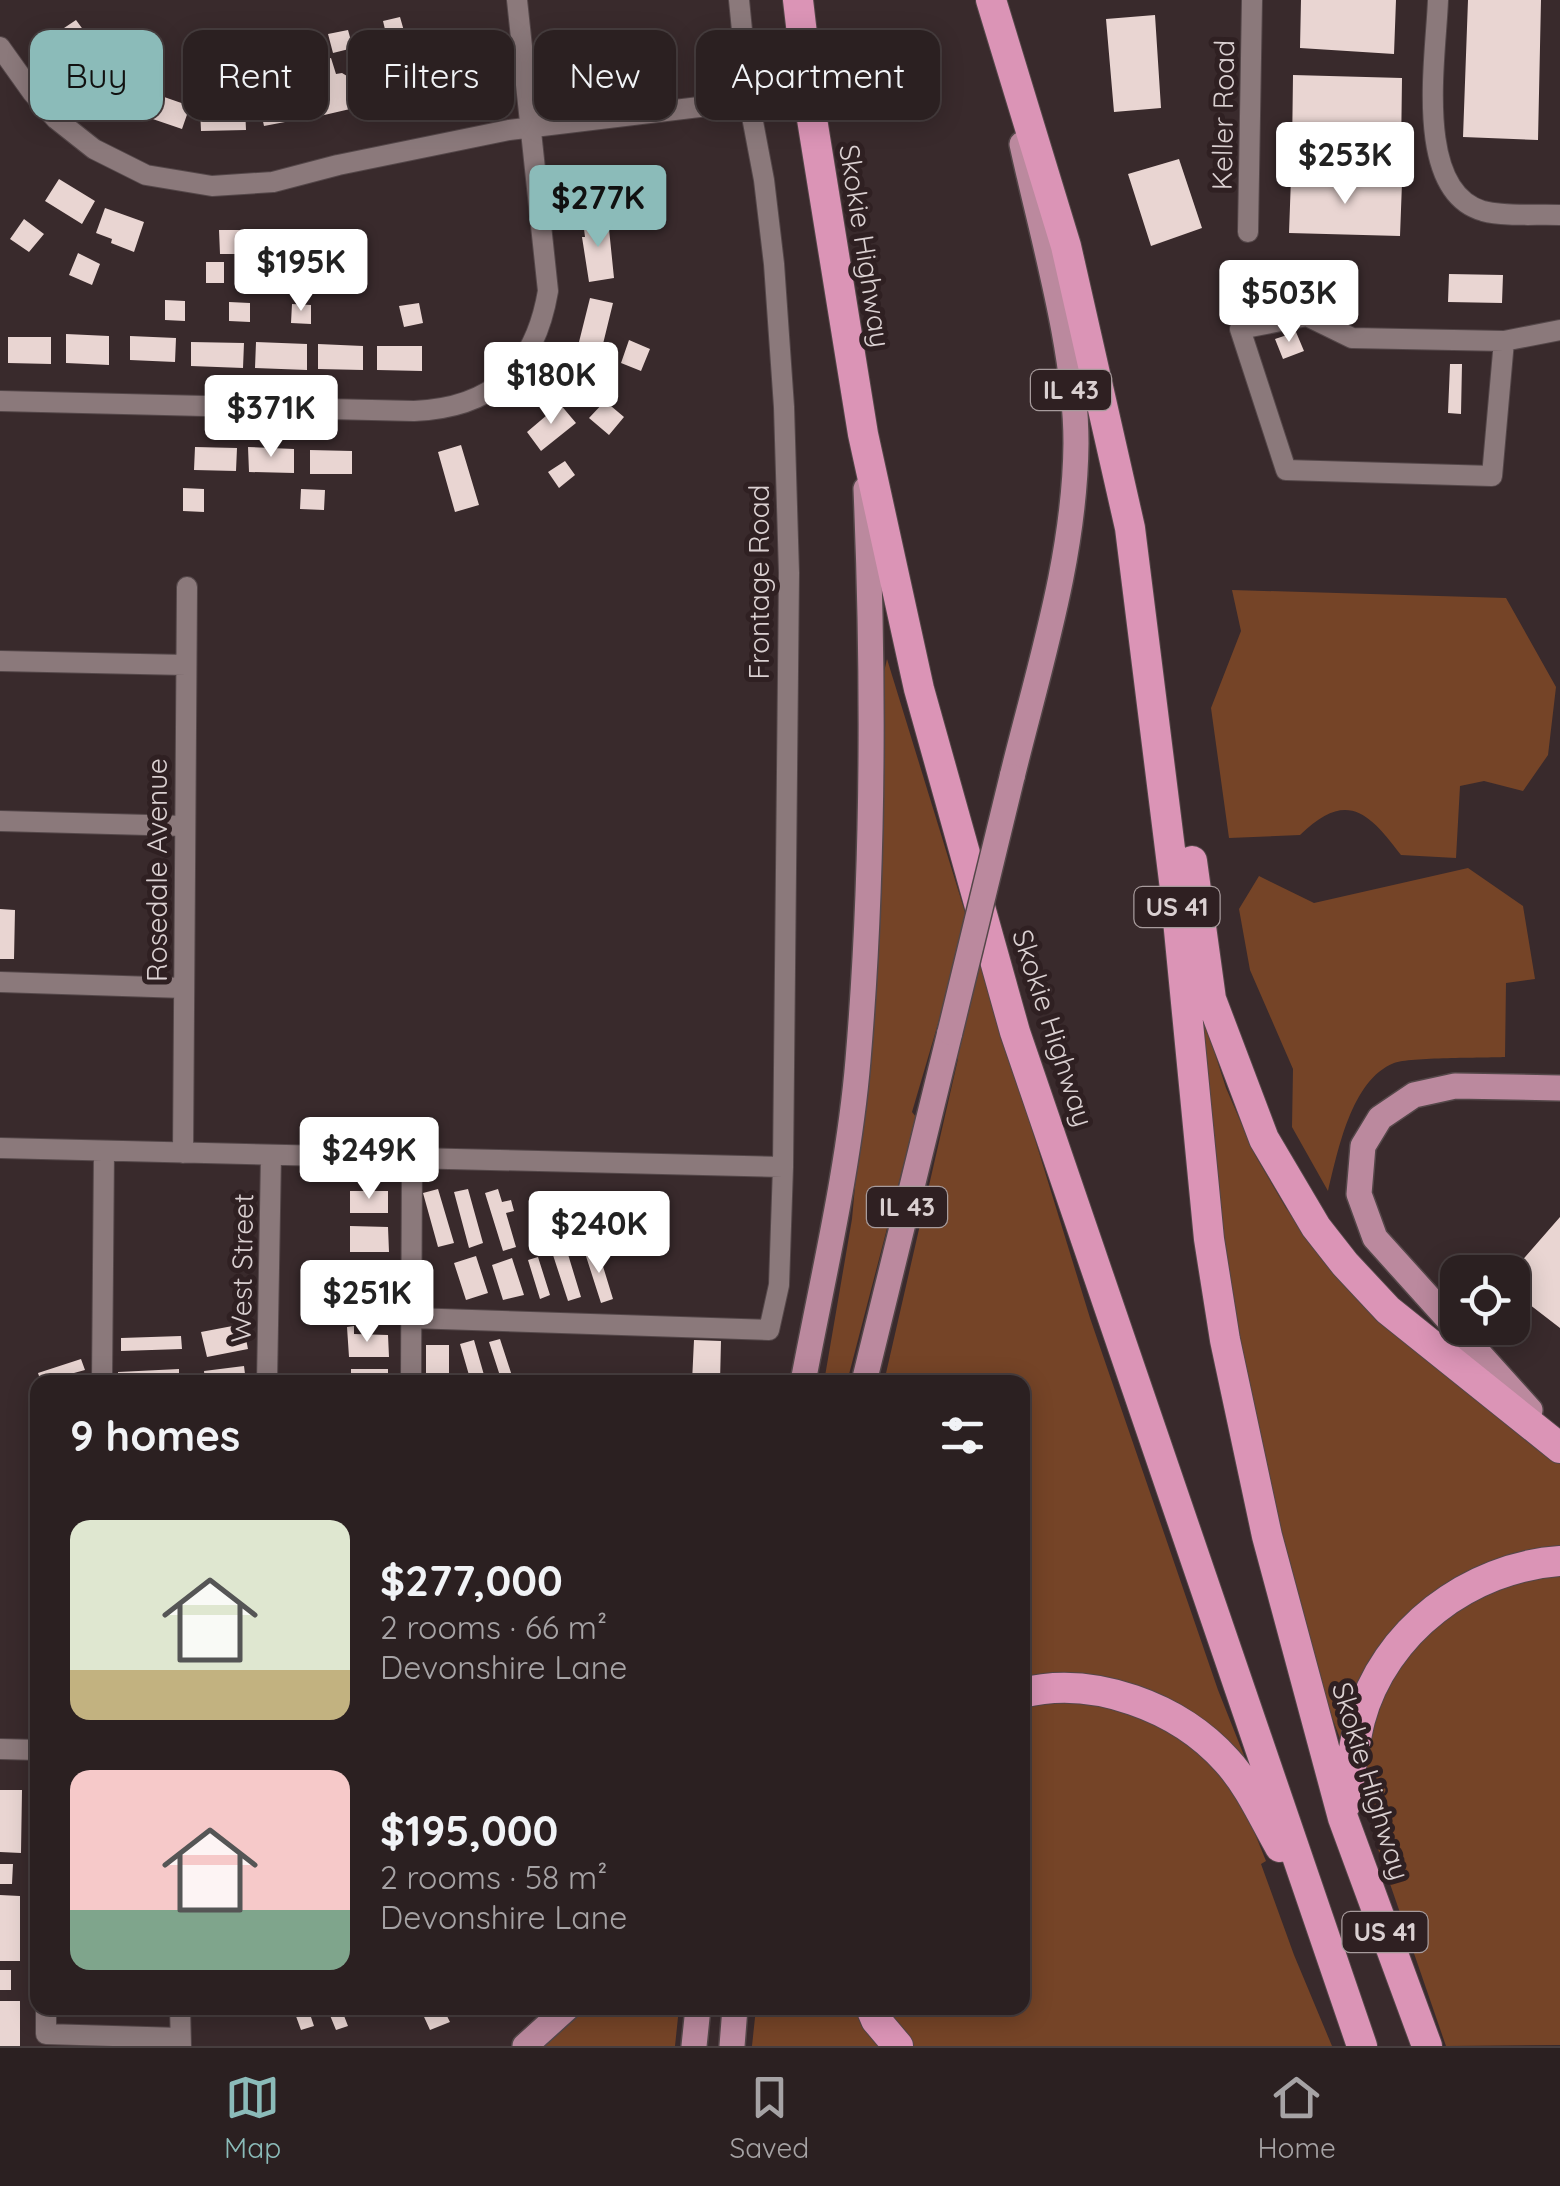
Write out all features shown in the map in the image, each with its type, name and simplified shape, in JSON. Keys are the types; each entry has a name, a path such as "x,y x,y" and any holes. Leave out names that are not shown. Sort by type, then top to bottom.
{"highway":[{"name":"Skokie Highway","path":"798,0 812,120 863,434 919,689 1015,1032 1362,2046"},
{"name":"Skokie Highway","path":"992,2 1066,246 1130,528 1167,816 1209,1239 1225,1340 1278,1583 1343,1818 1428,2046"},
{"path":"1130,528 1168,680 1210,1000 1264,1140 1316,1227 1344,1264 1388,1310 1560,1446"},
{"path":"1343,1818 1360,1718 1390,1656 1423,1618 1453,1596 1519,1566 1560,1561"},
{"path":"1030,1690 1110,1692 1178,1719 1228,1761 1313,1905"},
{"path":"874,2015 898,2046"}],"main road":[{"name":"IL 43","path":"866,1375 1062,576 1072,516 1076,440 1068,360 992,2"},
{"name":"IL 43","path":"805,1375 847,1147 858,1062 870,848 872,662 863,434"},
{"path":"1560,1088 1456,1086 1414,1095 1380,1118 1363,1146 1359,1194 1375,1238 1398,1267 1560,1446"},
{"path":"524,2046 559,2015"},
{"path":"694,2046 697,2015"},
{"path":"732,2046 734,2015"}],"street":[{"path":"0,401 450,410 473,400 512,373 543,323 548,291 517,0"},
{"name":"Frontage Road","path":"739,0 742,30"},
{"name":"Keller Road","path":"1248,232 1252,0"},
{"path":"1438,0 1434,133 1442,173 1451,191 1463,202 1484,211 1560,215"},
{"path":"0,47 56,119 94,149 146,175 176,182 240,186 273,182 358,161 530,128 696,108"},
{"name":"Frontage Road","path":"411,1318 768,1330 778,1285 783,1167 788,574 784,407 774,264 753,120"},
{"path":"1504,341 1492,476 1286,470 1240,329 1307,316 1352,338 1504,341 1560,330"},
{"name":"Rosedale Avenue","path":"183,1152 187,587"},
{"path":"0,662 186,665"},
{"path":"0,822 185,826"},
{"path":"0,982 184,988"},
{"path":"0,1148 783,1167"},
{"path":"102,1375 104,1151"},
{"name":"West Street","path":"267,1375 271,1154"},
{"path":"411,1375 412,1158"},
{"path":"0,1749 30,1750"},
{"path":"47,2015 48,2034 181,2042 180,2015"}],"shaded area":[{"path":"1232,590 1506,598 1556,687 1548,755 1523,791 1484,781 1460,786 1456,858 1401,855 1367,817 1343,810 1316,821 1300,835 1229,838 1211,708 1241,631"},
{"path":"887,659 1090,1318 1218,1690 1272,1826 1221,1741 1030,1683 1030,1375 886,1375 958,1059 942,1010 912,1112 916,1117 849,1375 825,1375 852,1219 859,1143 880,690"},
{"path":"1468,868 1523,906 1535,979 1506,983 1505,1057 1402,1061 1379,1072 1357,1100 1349,1118 1328,1191 1292,1127 1293,1069 1250,970 1239,909 1259,876 1314,903"},
{"path":"1201,1010 1226,1088 1255,1155 1286,1208 1329,1264 1560,1460 1560,1548 1470,1572 1341,1741 1309,1657 1228,1293"},
{"path":"1560,1568 1560,2045 1446,2046 1378,1849 1365,1793 1369,1728 1388,1678 1450,1606"},
{"path":"1046,1697 1132,1709 1209,1757 1247,1814 1266,1861 1261,1864 1294,1955 1332,2046 911,2046 888,2015 1030,2015 1030,1700"},
{"path":"570,2015 678,2015 675,2046 538,2046"},
{"path":"755,2015 860,2015 880,2046 752,2046"}],"building":[{"path":"1301,0 1396,0 1394,54 1300,48"},
{"path":"1468,0 1541,0 1538,140 1463,137"},
{"path":"1155,15 1161,108 1114,112 1106,19"},
{"path":"400,17 404,30 385,30 383,21"},
{"path":"76,20 83,30 61,30"},
{"path":"348,30 348,49 333,53 328,34"},
{"path":"328,59 336,74 348,77 348,109 328,114 329,88"},
{"path":"1293,75 1402,78 1401,154 1292,151"},
{"path":"163,97 183,104 182,129 156,120 163,120"},
{"path":"201,120 246,120 246,130 201,131"},
{"path":"263,120 296,120 264,126"},
{"path":"1179,159 1202,228 1151,246 1128,174"},
{"path":"1291,178 1402,183 1400,236 1289,233"},
{"path":"59,179 95,201 82,224 45,201"},
{"path":"604,192 607,212 583,215 580,194"},
{"path":"105,208 144,222 134,252 96,233"},
{"path":"24,219 44,234 29,252 10,239"},
{"path":"608,219 614,278 589,282 583,221"},
{"path":"219,230 262,230 263,254 220,254"},
{"path":"78,253 100,264 92,285 69,275"},
{"path":"206,262 224,262 224,283 206,283"},
{"path":"1449,274 1503,275 1502,303 1448,302"},
{"path":"590,298 613,303 602,348 579,342"},
{"path":"165,300 185,301 185,321 165,320"},
{"path":"229,302 250,303 250,322 229,321"},
{"path":"419,303 423,323 404,327 399,306"},
{"path":"292,304 311,305 311,324 291,323"},
{"path":"1296,332 1304,351 1283,359 1275,339"},
{"path":"66,334 109,336 109,365 66,363"},
{"path":"130,336 176,338 175,362 130,360"},
{"path":"8,337 51,337 51,364 8,363"},
{"path":"629,340 650,349 641,371 621,363"},
{"path":"191,342 244,343 243,368 191,366"},
{"path":"256,342 307,344 307,370 255,368"},
{"path":"318,344 363,346 363,370 318,369"},
{"path":"377,346 422,346 422,371 377,370"},
{"path":"579,351 601,364 579,399 556,385"},
{"path":"1450,364 1462,364 1461,414 1448,413"},
{"path":"605,401 624,417 609,435 589,418"},
{"path":"560,404 576,423 541,451 527,432"},
{"path":"461,445 479,505 455,512 438,452"},
{"path":"195,447 237,448 236,471 194,470"},
{"path":"248,447 294,449 294,473 249,472"},
{"path":"310,450 352,451 352,474 310,474"},
{"path":"565,461 575,475 559,488 548,472"},
{"path":"183,488 204,489 204,512 183,511"},
{"path":"301,489 325,490 324,510 300,509"},
{"path":"0,909 15,910 14,959 0,959"},
{"path":"438,1189 454,1243 438,1247 423,1193"},
{"path":"468,1189 483,1243 469,1248 454,1192"},
{"path":"498,1189 502,1202 511,1200 514,1211 506,1213 516,1247 503,1251 485,1193"},
{"path":"350,1191 388,1191 388,1213 350,1213"},
{"path":"1560,1217 1560,1328 1530,1305 1530,1255 1527,1255"},
{"path":"350,1226 388,1227 389,1252 350,1252"},
{"path":"598,1250 613,1299 601,1303 585,1253"},
{"path":"567,1251 581,1297 568,1301 553,1255"},
{"path":"476,1256 488,1293 466,1300 454,1263"},
{"path":"538,1257 550,1295 540,1299 528,1260"},
{"path":"512,1258 524,1295 503,1300 492,1265"},
{"path":"350,1263 388,1264 388,1290 349,1289"},
{"path":"350,1292 359,1292 360,1301 388,1302 388,1324 349,1323"},
{"path":"243,1324 248,1349 207,1357 201,1332"},
{"path":"354,1326 354,1334 388,1335 389,1357 349,1357 347,1327"},
{"path":"181,1336 182,1349 121,1351 121,1338"},
{"path":"500,1339 512,1375 500,1375 489,1342"},
{"path":"474,1340 484,1375 469,1375 460,1344"},
{"path":"694,1340 721,1341 720,1375 692,1375"},
{"path":"426,1345 449,1345 449,1375 426,1375"},
{"path":"81,1359 85,1370 67,1375 38,1373"},
{"path":"244,1366 245,1375 204,1375 204,1371"},
{"path":"179,1369 179,1375 118,1375"},
{"path":"351,1369 388,1369 388,1375 351,1375"},
{"path":"0,1790 22,1790 21,1853 0,1852"},
{"path":"0,1864 13,1864 12,1884 0,1884"},
{"path":"0,1895 20,1896 20,1961 0,1961"},
{"path":"0,1970 11,1970 11,1990 0,1990"},
{"path":"0,2001 20,2001 20,2046 0,2046"},
{"path":"296,2015 310,2015 314,2026 301,2030"},
{"path":"330,2015 344,2015 348,2026 336,2030"},
{"path":"423,2015 446,2015 450,2022 430,2030"}]}
